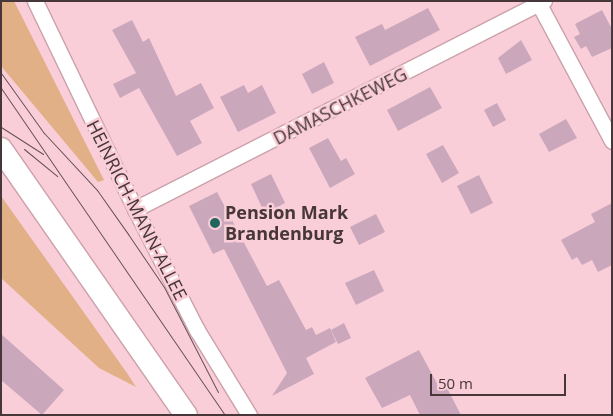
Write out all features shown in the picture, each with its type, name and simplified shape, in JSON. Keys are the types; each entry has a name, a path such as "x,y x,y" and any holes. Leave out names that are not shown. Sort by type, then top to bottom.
{"main road":[{"path":"1,149 186,415"}],"street":[{"name":"HEINRICH-MANN-ALLEE","path":"35,1 135,209 197,330 249,415"},
{"name":"DAMASCHKEWEG","path":"135,209 542,4"},
{"path":"542,4 612,141"}],"shaded area":[{"path":"1,1 14,1 104,180 98,182 1,66"},
{"path":"1,196 136,387 99,368 1,278"}],"building":[{"path":"428,8 440,30 370,66 355,37 382,24 385,30"},
{"path":"602,10 612,29 612,48 592,57 586,46 581,49 574,37 580,34 575,24"},
{"path":"132,20 143,42 149,38 176,96 201,83 214,108 190,121 202,143 177,156 139,88 120,98 113,84 136,73 112,30"},
{"path":"521,40 532,60 506,74 498,58"},
{"path":"324,62 334,83 312,94 302,74"},
{"path":"244,85 248,93 262,85 276,113 238,132 220,97"},
{"path":"430,87 442,108 398,131 387,110"},
{"path":"497,103 506,120 493,127 484,110"},
{"path":"566,119 577,138 549,152 539,134"},
{"path":"328,138 341,161 346,158 355,174 330,188 309,148"},
{"path":"443,145 459,173 442,183 426,154"},
{"path":"271,174 285,203 265,214 251,184"},
{"path":"479,175 493,203 471,214 457,186"},
{"path":"217,192 267,286 279,280 306,330 312,327 316,335 330,328 336,342 306,358 314,374 272,396 287,373 224,249 213,254 189,206"},
{"path":"612,203 612,265 598,272 592,260 582,265 577,257 572,260 561,240 595,222 591,214"},
{"path":"376,214 385,232 359,245 350,227"},
{"path":"374,270 384,291 356,305 345,283"},
{"path":"344,323 351,338 338,344 331,330"},
{"path":"1,334 64,390 42,415 1,380"},
{"path":"419,350 440,389 446,386 461,415 420,415 410,395 382,408 365,378"}],"tram line":[{"path":"1,73 44,133 97,190 128,234 164,287 218,392"},
{"path":"1,88 225,415"},
{"path":"1,127 43,154"},
{"path":"24,149 57,176"}],"place":[{"name":"Pension Mark Brandenburg","path":"215,223"}]}
